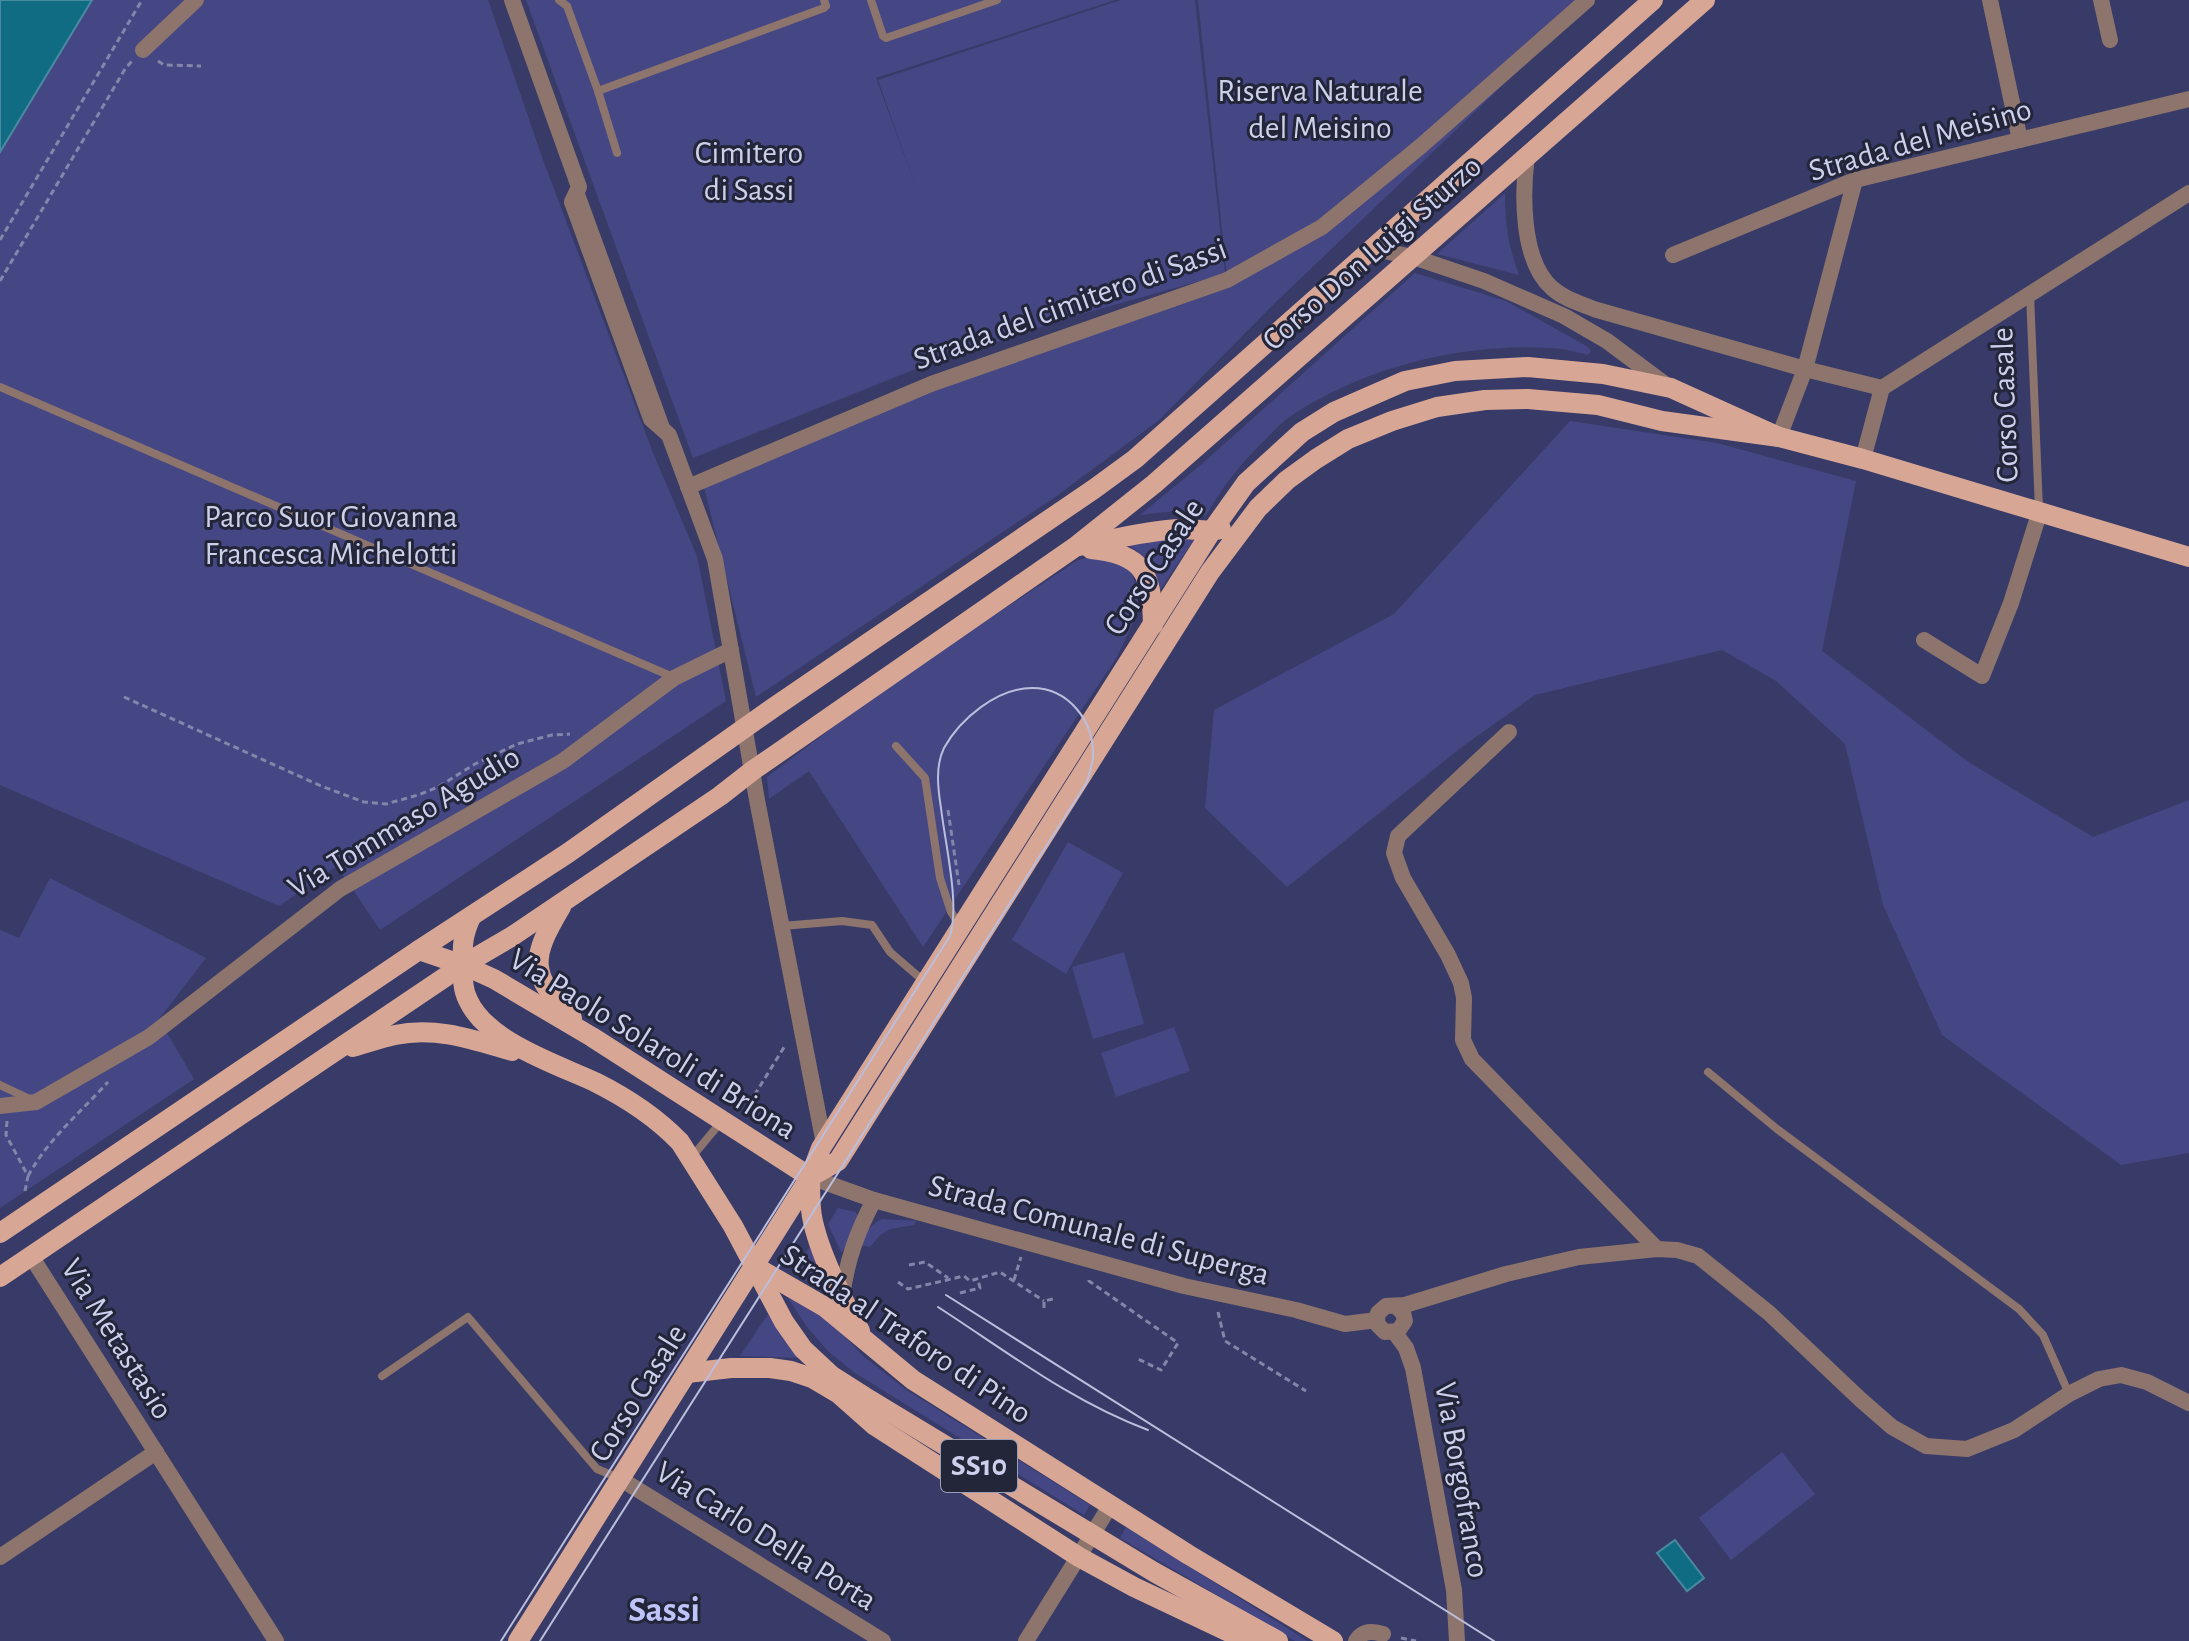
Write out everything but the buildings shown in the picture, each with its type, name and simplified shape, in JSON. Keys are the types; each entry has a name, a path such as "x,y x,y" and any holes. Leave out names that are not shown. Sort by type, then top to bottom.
{"main road":[{"name":"Corso Don Luigi Sturzo","path":"746,728 1135,459 1653,0"},
{"name":"Corso Don Luigi Sturzo","path":"1075,547 1154,484 1705,0"},
{"name":"Corso Casale","path":"518,1641 810,1177 824,1144 1211,532 1246,483 1302,432 1334,412 1405,381 1455,371 1528,367 1603,374 1671,388 1779,437"},
{"name":"Corso Casale","path":"810,1177 838,1161 1210,572 1248,520 1287,480 1348,439 1437,407 1485,400 1528,399 1598,405 1662,421 1779,437 1863,459 2189,557"},
{"path":"0,1277 720,796 1075,547 1182,528 1211,532 1248,520"},
{"path":"1075,547 1111,550 1126,555 1136,563 1150,584 1153,625"},
{"path":"0,1233 568,853 746,728"},
{"path":"564,901 547,930 537,959 538,969 543,984 558,1003 592,1037"},
{"name":"Via Paolo Solaroli di Briona","path":"471,917 462,940 461,978 476,1015 494,1031 538,1058 594,1082 651,1114 680,1142 733,1226 754,1266"},
{"name":"Via Paolo Solaroli di Briona","path":"419,950 494,979 592,1037 810,1177"},
{"path":"330,1054 397,1034 436,1032 538,1058"},
{"path":"810,1177 812,1215 820,1244 842,1296 867,1342"},
{"name":"Strada al Traforo di Pino","path":"754,1266 825,1307 913,1380 1110,1506 1333,1641"},
{"name":"Strada al Traforo di Pino","path":"754,1266 784,1322 803,1349 832,1376 1154,1572 1278,1641"},
{"path":"821,1365 839,1394 874,1425 1079,1557 1248,1641"},
{"name":"SS10","path":"687,1373 731,1368 781,1370 812,1378 839,1394 865,1397"}],"street":[{"path":"143,50 196,0"},
{"path":"512,0 579,187 572,202 651,419 669,435 715,559 752,771 824,1144"},
{"name":"Strada del cimitero di Sassi","path":"688,487 931,384 1227,280 1322,227 1421,146 1587,0"},
{"path":"1990,0 2020,140"},
{"path":"2101,0 2110,40"},
{"name":"Strada del Meisino","path":"1673,255 1855,180 2189,99"},
{"path":"1527,156 1523,205 1534,263 1552,289 1564,316"},
{"path":"1779,437 1805,369 1855,180"},
{"path":"1863,459 1882,388 2189,193"},
{"path":"1374,249 1413,257 1484,281 1564,316 1607,341 1671,388"},
{"path":"1552,289 1597,310 1882,388"},
{"path":"1564,316 1597,310"},
{"name":"Corso Casale","path":"1924,640 1982,676 2011,603 2039,514"},
{"name":"Via Tommaso Agudio","path":"1,1106 36,1102 149,1037 340,889 563,761 674,678 731,650"},
{"path":"1509,732 1398,836 1394,853 1403,878 1461,983 1464,998 1463,1040 1472,1059 1657,1249"},
{"name":"Strada Comunale di Superga","path":"810,1177 874,1200 1214,1292 1345,1324 1377,1320"},
{"path":"842,1296 847,1266 874,1200"},
{"path":"1397,1307 1405,1321 1402,1328 1395,1333 1385,1332 1378,1325 1378,1313 1390,1306 1397,1307 1564,1260 1657,1249 1677,1250 1698,1256 1769,1313 1892,1427 1926,1446 1967,1449 2014,1430 2069,1394 2099,1379 2121,1375 2147,1382 2189,1403"},
{"name":"Via Metastasio","path":"31,1256 276,1641"},
{"name":"Via Borgofranco","path":"1395,1333 1406,1348 1413,1368 1454,1590 1457,1641"},
{"name":"Via Metastasio","path":"0,1557 156,1452"},
{"name":"Via Carlo Della Porta","path":"619,1478 883,1641"},
{"path":"1026,1641 1110,1506"},
{"path":"1356,1641 1360,1635 1371,1631 1383,1634"}],"lane":[{"path":"559,0 567,6 617,153"},
{"path":"598,91 824,8 824,0"},
{"path":"871,0 886,38 997,0"},
{"name":"Corso Casale","path":"2030,294 2039,514"},
{"path":"0,387 674,678"},
{"path":"896,746 925,778 940,878 951,912 961,928"},
{"path":"781,926 842,921 872,925 890,952 926,983"},
{"path":"1708,1072 1777,1129 2019,1309 2043,1335 2069,1394"},
{"path":"0,1085 36,1102"},
{"path":"691,1159 721,1121"},
{"path":"382,1376 468,1317 597,1469 619,1478"}],"path":[{"path":"0,240 142,0"},
{"path":"0,281 125,69 143,50 164,65 201,66"},
{"path":"124,697 321,786 364,802 386,804 438,787 475,764 517,744 552,735 601,732"},
{"path":"948,810 959,885"},
{"path":"744,1112 789,1041"},
{"path":"23,1196 28,1176 38,1159 57,1133 107,1083 119,1055"},
{"path":"1,1106 7,1120 6,1135 28,1176"},
{"path":"1094,1261 1089,1281 1178,1343 1161,1370 1138,1359"},
{"path":"909,1265 925,1262 950,1280"},
{"path":"898,1282 908,1289 964,1276 970,1281 1000,1272 1044,1301 1053,1299"},
{"path":"1014,1281 1016,1273"},
{"path":"960,1293 980,1288 978,1279"},
{"path":"1214,1292 1225,1341 1306,1391"},
{"path":"1044,1301 1044,1308"}],"green space":[{"name":"Parco Suor Giovanna Francesca Michelotti","path":"61,0 488,0 542,157 653,453 697,556 726,701 380,930 337,866 279,906 0,785 0,102"},
{"name":"Cimitero di Sassi","path":"526,0 1115,0 876,78 917,190 878,80 1121,0 1195,0 1225,274 1064,319 975,350 973,346 693,458"},
{"name":"Riserva Naturale del Meisino","path":"1198,0 1592,0 1276,302 1159,420 1058,495 756,697 704,487 931,388 1227,277"},
{"path":"1505,193 1508,235 1519,275 1437,254"},
{"path":"1415,273 1506,301 1591,351 1588,355 1556,348 1483,350 1414,362 1380,372 1317,400 1285,420 1240,466 1205,517 1175,511 1140,515 1203,463"},
{"path":"1570,421 1717,443 1856,481 1822,651 1970,763 2093,837 2189,800 2189,1153 2121,1165 1942,1035 1883,905 1845,744 1776,681 1722,650 1535,695 1463,746 1287,887 1205,808 1214,710 1394,614"},
{"path":"1161,537 1195,538 1160,590 1147,562 1123,542"},
{"path":"1096,556 1128,567 1138,603 1133,623 1117,657 923,947 809,771 769,799 767,777 892,683 1078,560"},
{"path":"1068,842 1123,873 1066,974 1012,940"},
{"path":"50,878 206,958 159,1019 194,1079 0,1208 0,930 19,938"},
{"path":"1124,952 1144,1024 1093,1039 1072,967"},
{"path":"1174,1027 1190,1071 1116,1097 1101,1053"},
{"path":"838,1208 855,1212 860,1218 846,1248 841,1252 828,1224"},
{"path":"882,1219 916,1221 914,1225 890,1229 870,1247 861,1245 868,1229"},
{"path":"811,1245 825,1280 810,1284 793,1271"},
{"path":"790,1295 831,1322 863,1356 905,1389 1090,1505 1084,1515 855,1373 829,1352 807,1327 788,1298"},
{"path":"768,1314 800,1358 740,1356"},
{"path":"1782,1452 1815,1494 1731,1560 1699,1518"},
{"path":"1126,1527 1307,1641 1295,1641 1120,1538"}],"water":[{"path":"0,0 92,0 0,152"},
{"path":"1675,1540 1704,1578 1687,1591 1657,1553"}],"tram line":[{"path":"501,1641 950,936 953,891 938,778 944,748 960,726 993,699 1019,689 1032,688 1057,694 1077,710 1090,732 1093,758 1087,782 540,1641"},
{"path":"946,1295 1494,1641"},
{"path":"938,1307 1066,1390 1148,1430"}],"district":[{"name":"Sassi","path":"664,1610"}]}
